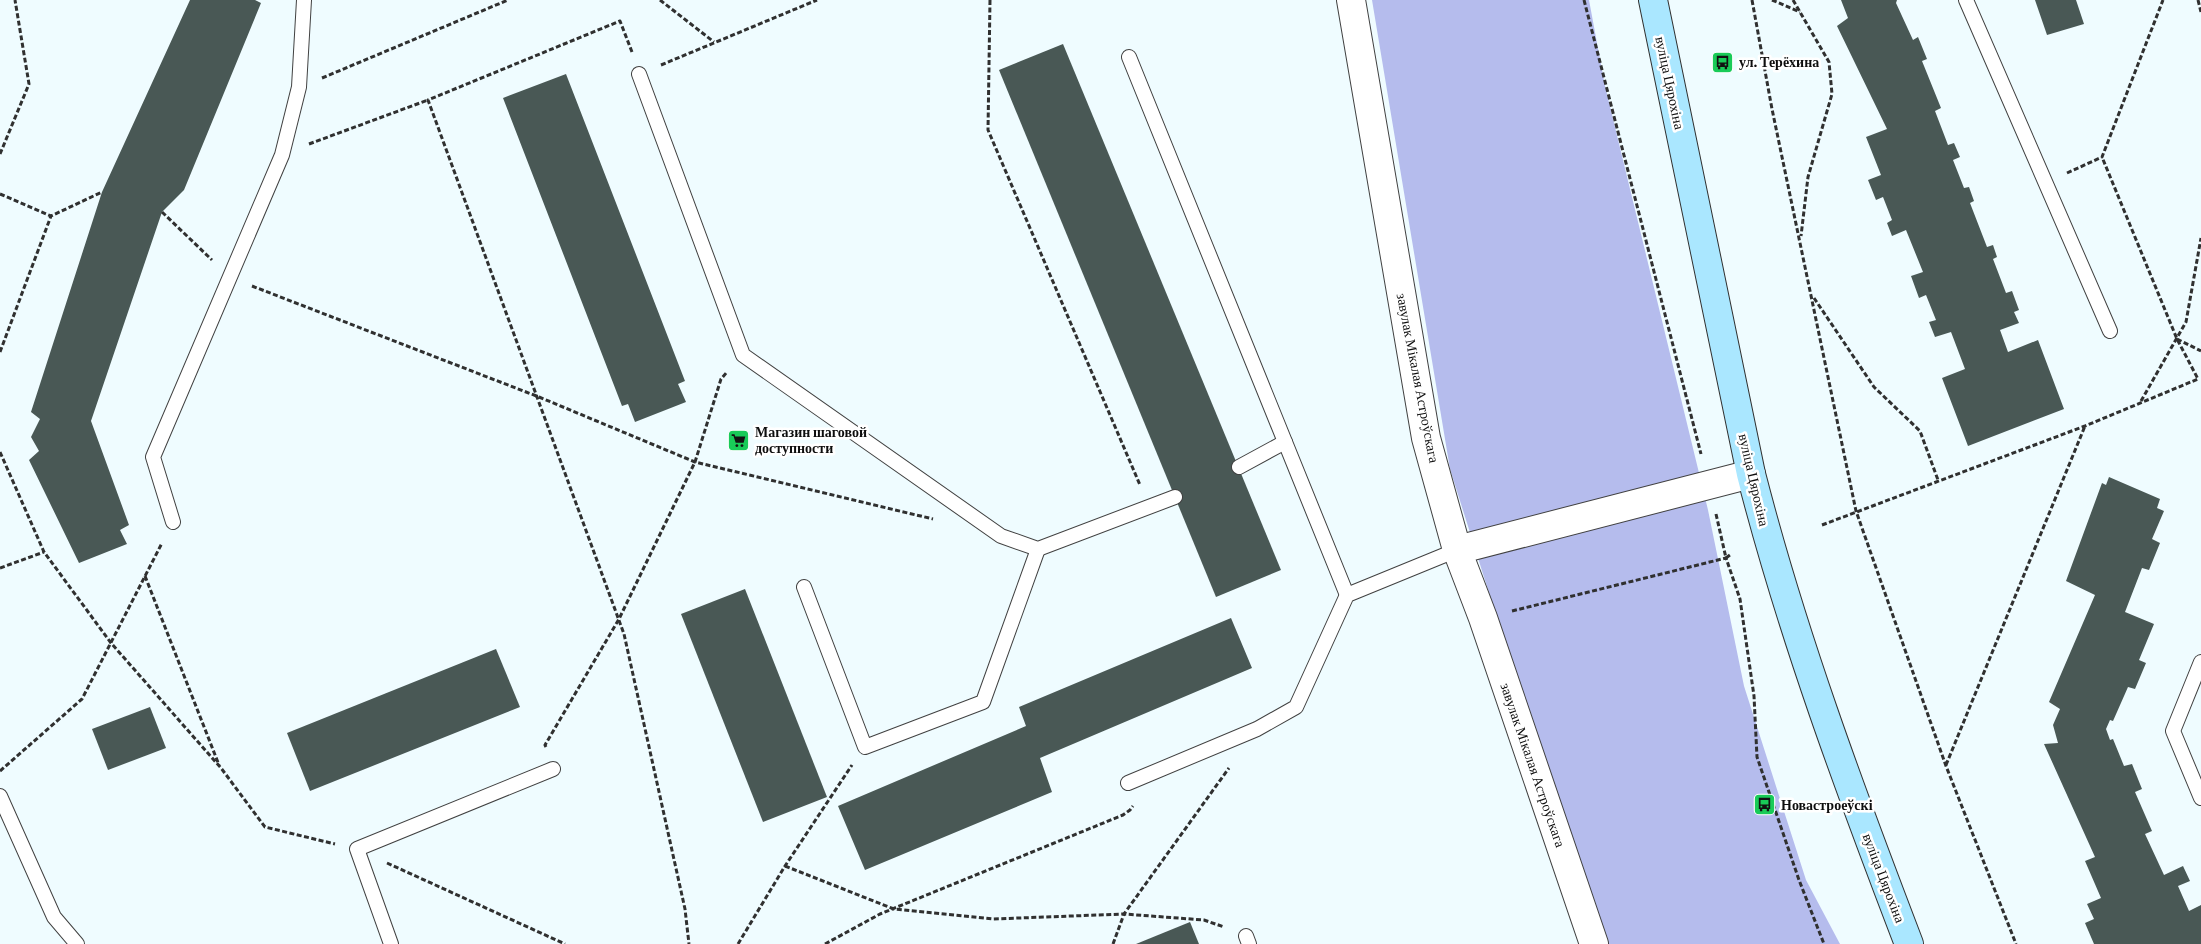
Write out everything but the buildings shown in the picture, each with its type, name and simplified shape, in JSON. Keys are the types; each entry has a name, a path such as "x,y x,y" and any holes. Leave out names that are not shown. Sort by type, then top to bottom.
{"main road":[{"name":"вуліца Цярохіна","path":"1653,0 1751,474 1769,545 1855,802 1909,944"}],"street":[{"name":"завулак Мікалая Астроўскага","path":"1351,0 1426,438 1457,550 1483,618 1594,944"},
{"path":"1457,550 1751,474"}],"lane":[{"path":"173,522 153,457 282,155 299,87 304,0"},
{"path":"1966,0 2110,331"},
{"path":"1129,57 1347,595"},
{"path":"639,74 743,355 1001,536 1038,549 1175,497"},
{"path":"1239,467 1285,442"},
{"path":"804,586 865,747 983,702 1038,549"},
{"path":"1128,783 1257,729 1296,707 1347,595 1457,550"},
{"path":"2201,662 2173,730 2201,798"},
{"path":"391,944 357,849 553,769"},
{"path":"0,796 54,917 77,944"}],"path":[{"path":"0,154 29,84 15,0"},
{"path":"299,87 508,0"},
{"path":"660,0 715,42"},
{"path":"282,155 428,100 620,21 639,74 817,0"},
{"path":"990,0 988,130 1149,507"},
{"path":"1584,0 1709,485 1726,558 1742,609 1754,696 1756,757 1799,880 1824,944"},
{"path":"1752,0 1772,109 1856,511 1946,766 2016,944"},
{"path":"1772,0 1800,12"},
{"path":"1793,0 1829,62 1832,94 1808,178 1800,240"},
{"path":"1822,525 2085,426 2199,379 2177,339 2102,158 2163,0"},
{"path":"2198,0 2201,12"},
{"path":"428,100 539,397 624,634 685,909 689,944"},
{"path":"2046,183 2102,158"},
{"path":"0,352 51,216 102,192"},
{"path":"0,194 51,216"},
{"path":"162,212 230,277 539,397 695,462 934,520"},
{"path":"2140,402 2186,322 2201,238"},
{"path":"1812,296 1874,387 1920,431 1938,480"},
{"path":"2177,339 2201,351"},
{"path":"553,769 545,745 619,619 695,462 721,379 743,355"},
{"path":"1946,766 2085,426"},
{"path":"0,452 44,552 111,643 221,768 265,827 357,849 565,944"},
{"path":"0,771 82,699 173,522"},
{"path":"0,568 44,552"},
{"path":"1483,618 1726,558 1730,555"},
{"path":"145,576 221,768"},
{"path":"1113,944 1124,914 1257,729"},
{"path":"738,944 785,866 865,747"},
{"path":"825,944 894,909 1123,815 1130,810 1148,774"},
{"path":"785,866 894,909 993,919 1124,914 1204,920 1248,940"}],"shaded area":[{"path":"1372,0 1589,0 1605,86 1708,510 1744,686 1806,880 1840,944 1603,944 1585,898 1450,469"}],"place":[{"name":"ул. Терёхина","path":"1723,62"},
{"name":"Магазин шаговой доступности","path":"739,440"},
{"name":"Новастроеўскі","path":"1765,805"}]}
